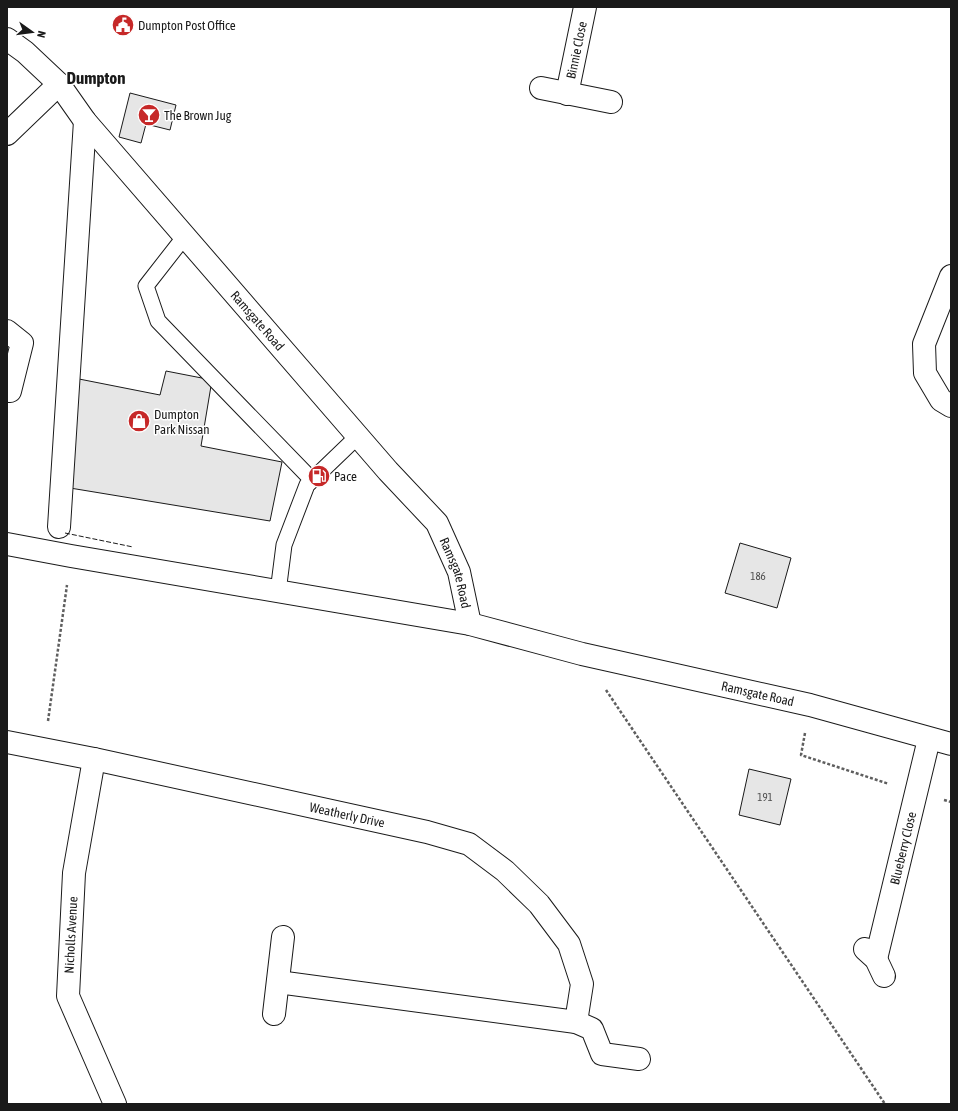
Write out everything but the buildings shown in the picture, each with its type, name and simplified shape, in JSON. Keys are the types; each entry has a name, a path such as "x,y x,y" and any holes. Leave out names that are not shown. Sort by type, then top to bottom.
{"street":[{"name":"Binnie Close","path":"567,94 585,7"},
{"name":"Ramsgate Road","path":"7,39 25,52 59,84 85,121 388,471 437,523 459,572 470,624"},
{"path":"7,134 59,84"},
{"name":"Binnie Close","path":"541,88 611,102"},
{"path":"59,527 85,121"},
{"path":"951,276 924,344 925,373 941,400 951,406"},
{"path":"7,331 22,343 10,392"},
{"name":"Ramsgate Road","path":"7,544 470,624 582,654 810,705 951,744"},
{"name":"Blueberry Close","path":"875,961 929,739"},
{"name":"Weatherly Drive","path":"7,742 94,759 427,832 469,844 505,870 538,904 569,944 582,984 576,1022"},
{"name":"Nicholls Avenue","path":"94,759 74,873 68,996 115,1104"},
{"path":"274,1014 283,937"},
{"path":"278,982 576,1022 592,1028 602,1054 639,1059"}],"lane":[{"path":"185,236 146,286 158,321 312,480"},
{"path":"278,592 284,545 307,485 358,436"}],"path":[{"path":"45,749 71,556"},
{"path":"582,654 885,1104"},
{"path":"810,705 801,755 915,793 951,802"}],"fence":[{"path":"65,533 133,547"}],"place":[{"name":"Dumpton Post Office","path":"123,25"},
{"name":"The Brown Jug","path":"149,115"},
{"name":"Dumpton Park Nissan","path":"139,421"},
{"name":"Pace","path":"319,476"}],"district":[{"name":"Dumpton","path":"96,78"}]}
